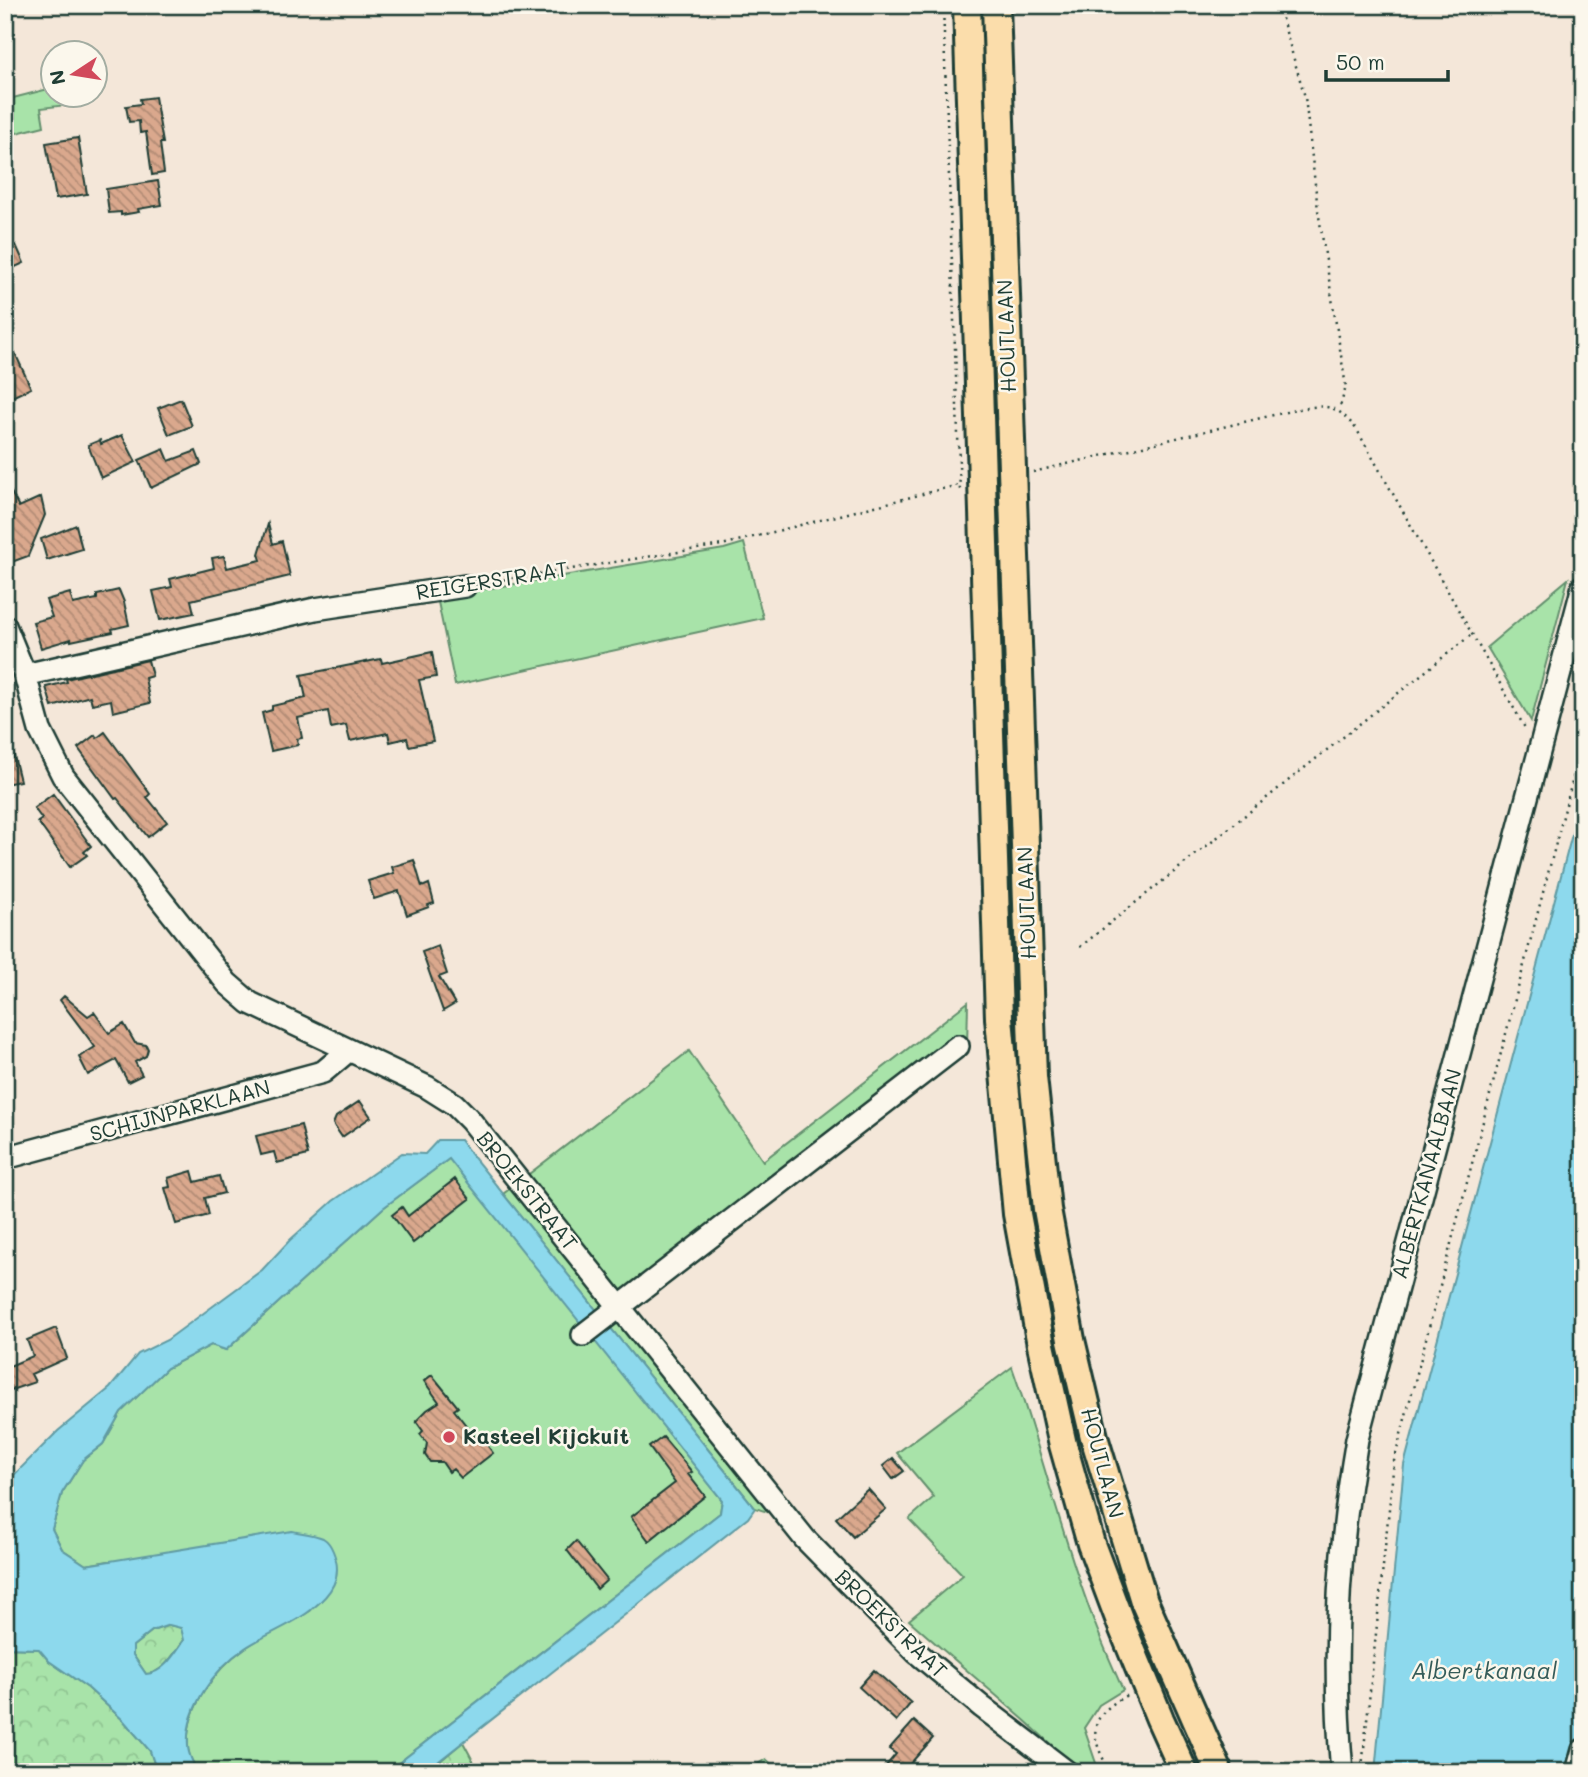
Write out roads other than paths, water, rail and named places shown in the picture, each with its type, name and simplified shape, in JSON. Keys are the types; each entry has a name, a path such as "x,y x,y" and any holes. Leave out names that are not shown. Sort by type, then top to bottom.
{"main road":[{"name":"HOUTLAAN","path":"967,5 999,1018 1017,1214 1063,1445 1091,1544 1135,1660 1184,1772"},
{"name":"HOUTLAAN","path":"996,5 1033,1077 1047,1209 1085,1401 1122,1534 1144,1601 1219,1772"}],"street":[{"name":"REIGERSTRAAT","path":"25,675 315,609 466,586"},
{"name":"ALBERTKANAALBAAN","path":"1342,1772 1336,1670 1346,1517 1357,1439 1583,586"},
{"name":"BROEKSTRAAT","path":"5,626 25,675 40,730 63,776 227,983 250,1003 427,1087 454,1104 470,1120 613,1311 805,1539 916,1652 1067,1772"},
{"path":"583,1335 958,1046"},
{"name":"SCHIJNPARKLAAN","path":"5,1158 323,1072 348,1051"},
{"path":"1577,1772 1583,1750"}],"water":[{"name":"Albertkanaal","path":"1583,793 1583,1746 1576,1772 1375,1772 1404,1465"},
{"path":"438,1140 460,1140 755,1508 748,1518 425,1772 387,1772 720,1513 722,1500 449,1159 383,1208 226,1350 211,1345 167,1368 121,1412 103,1444 83,1460 62,1493 52,1529 62,1549 86,1565 292,1531 323,1538 333,1551 336,1577 324,1598 303,1616 234,1656 204,1691 191,1718 188,1732 189,1753 197,1772 157,1772 150,1751 124,1721 88,1688 49,1661 39,1649 5,1648 5,1480 12,1477 58,1431 110,1388 138,1354 167,1340 262,1270 333,1201 402,1153 425,1154","holes":["169,1625 181,1628 184,1640 173,1656 158,1671 146,1674 133,1655 133,1646 152,1631"]}],"place":[{"name":"Kasteel Kijckuit","path":"449,1437"}]}
